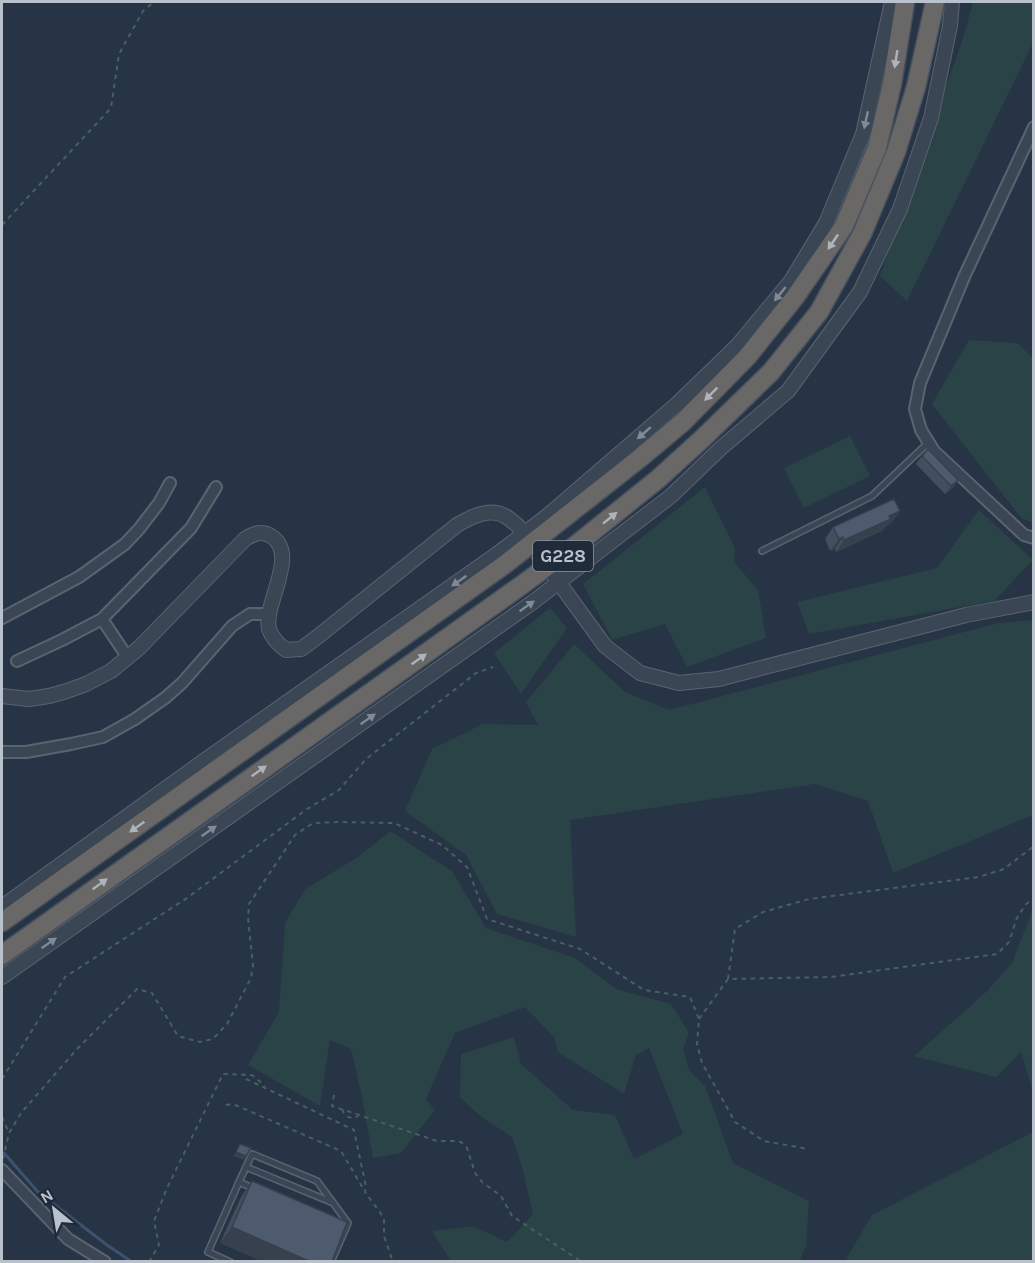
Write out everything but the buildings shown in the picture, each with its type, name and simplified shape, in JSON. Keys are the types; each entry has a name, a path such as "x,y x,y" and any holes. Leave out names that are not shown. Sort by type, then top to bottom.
{"highway":[{"name":"G228","path":"2,922 504,565 527,539 640,458 683,422 747,357 795,297 844,226 877,148 892,84 905,2"},
{"name":"G228","path":"2,955 547,567 658,479 771,372 819,312 862,234 896,152 916,87 935,2"},
{"path":"2,932 47,891"}],"street":[{"path":"2,907 527,539 544,519 677,404 737,346 791,281 826,223 863,134 892,2"},
{"path":"2,977 559,583 671,496 721,448 788,391 860,292 900,209 931,118 950,26 952,2"},
{"path":"1034,127 964,277 920,383 915,409 921,430 934,451 1024,535 1034,538"},
{"path":"2,618 79,577 125,544 159,503 170,483"},
{"path":"17,661 102,619 191,528 216,487"},
{"path":"2,696 29,699 67,691 98,679 111,671 139,648 233,550 245,539 258,532 271,536 282,552 277,590 269,615 269,629 276,642 286,650 301,649 457,525 472,516 489,512 503,515 517,525 605,646 640,673 679,683 719,679 966,615 1034,602"},
{"path":"2,752 26,752 103,737 135,719 165,698 182,683 232,626 250,614 269,615"},
{"path":"102,619 128,658"},
{"path":"2,1170 68,1239 105,1262"}],"lane":[{"path":"762,551 873,496 929,442"},
{"path":"230,1262 208,1252 252,1154 317,1181 333,1202 348,1223 331,1262"},
{"path":"246,1167 333,1202"},
{"path":"239,1182 261,1191"},
{"path":"335,1224 346,1228"}],"path":[{"path":"2,225 111,108 119,54 143,11 154,2"},
{"path":"2,1079 65,977 187,898 307,809 339,790 366,759 476,673 493,667"},
{"path":"2,1165 9,1132 21,1113 77,1048 137,989 153,993 178,1036 200,1042 213,1039 227,1024 251,978 253,965 248,918 249,904 295,834 313,823 340,822 394,823 442,845 467,867 487,919 580,949 644,990 690,997 699,1019 697,1044 702,1063 735,1122 764,1141 808,1149"},
{"path":"699,1019 728,979 735,929 763,912 809,899 979,877 1004,869 1034,846"},
{"path":"728,979 831,977 997,954 1009,942 1017,918 1025,905 1034,898"},
{"path":"149,1262 159,1245 154,1221 167,1188 223,1074 252,1075 270,1090"},
{"path":"246,1079 354,1130 366,1187 365,1192"},
{"path":"334,1095 332,1106 437,1141 462,1142 482,1182 501,1196 512,1216 582,1262"},
{"path":"226,1105 233,1104 341,1151 365,1192 384,1218 384,1236 393,1262"},
{"path":"2,1117 9,1132"}],"green space":[{"path":"973,2 1033,2 1033,43 907,301 880,276 963,38"},
{"path":"969,340 1017,343 1033,358 1033,523 1021,518 932,404"},
{"path":"850,436 870,476 804,508 784,468"},
{"path":"705,487 735,548 734,562 758,590 766,638 687,667 665,624 612,640 583,584"},
{"path":"979,510 1033,560 994,601 809,634 797,602 937,568"},
{"path":"550,608 567,628 521,694 494,653"},
{"path":"1033,620 1033,815 893,873 868,801 815,784 570,820 576,937 497,914 466,855 405,811 432,749 483,724 538,725 526,702 574,644 625,692 669,710 998,623"},
{"path":"390,831 452,871 486,928 575,958 616,989 671,1004 689,1033 683,1049 689,1070 705,1086 733,1163 809,1201 806,1245 800,1261 451,1261 432,1231 473,1226 507,1242 533,1214 512,1137 480,1116 460,1097 461,1054 514,1037 521,1064 573,1110 615,1115 634,1159 683,1134 649,1048 636,1055 624,1094 558,1052 554,1037 525,1007 455,1033 426,1099 435,1110 401,1153 373,1158 351,1049 330,1040 320,1106 248,1065 279,1012 285,923 305,889 358,857"},
{"path":"1033,909 1033,1092 1021,1052 996,1077 914,1056 986,992 1012,963"},
{"path":"1033,1132 1033,1261 845,1261 872,1215"}],"waterway":[{"path":"4,1153 38,1192 132,1262"}]}
